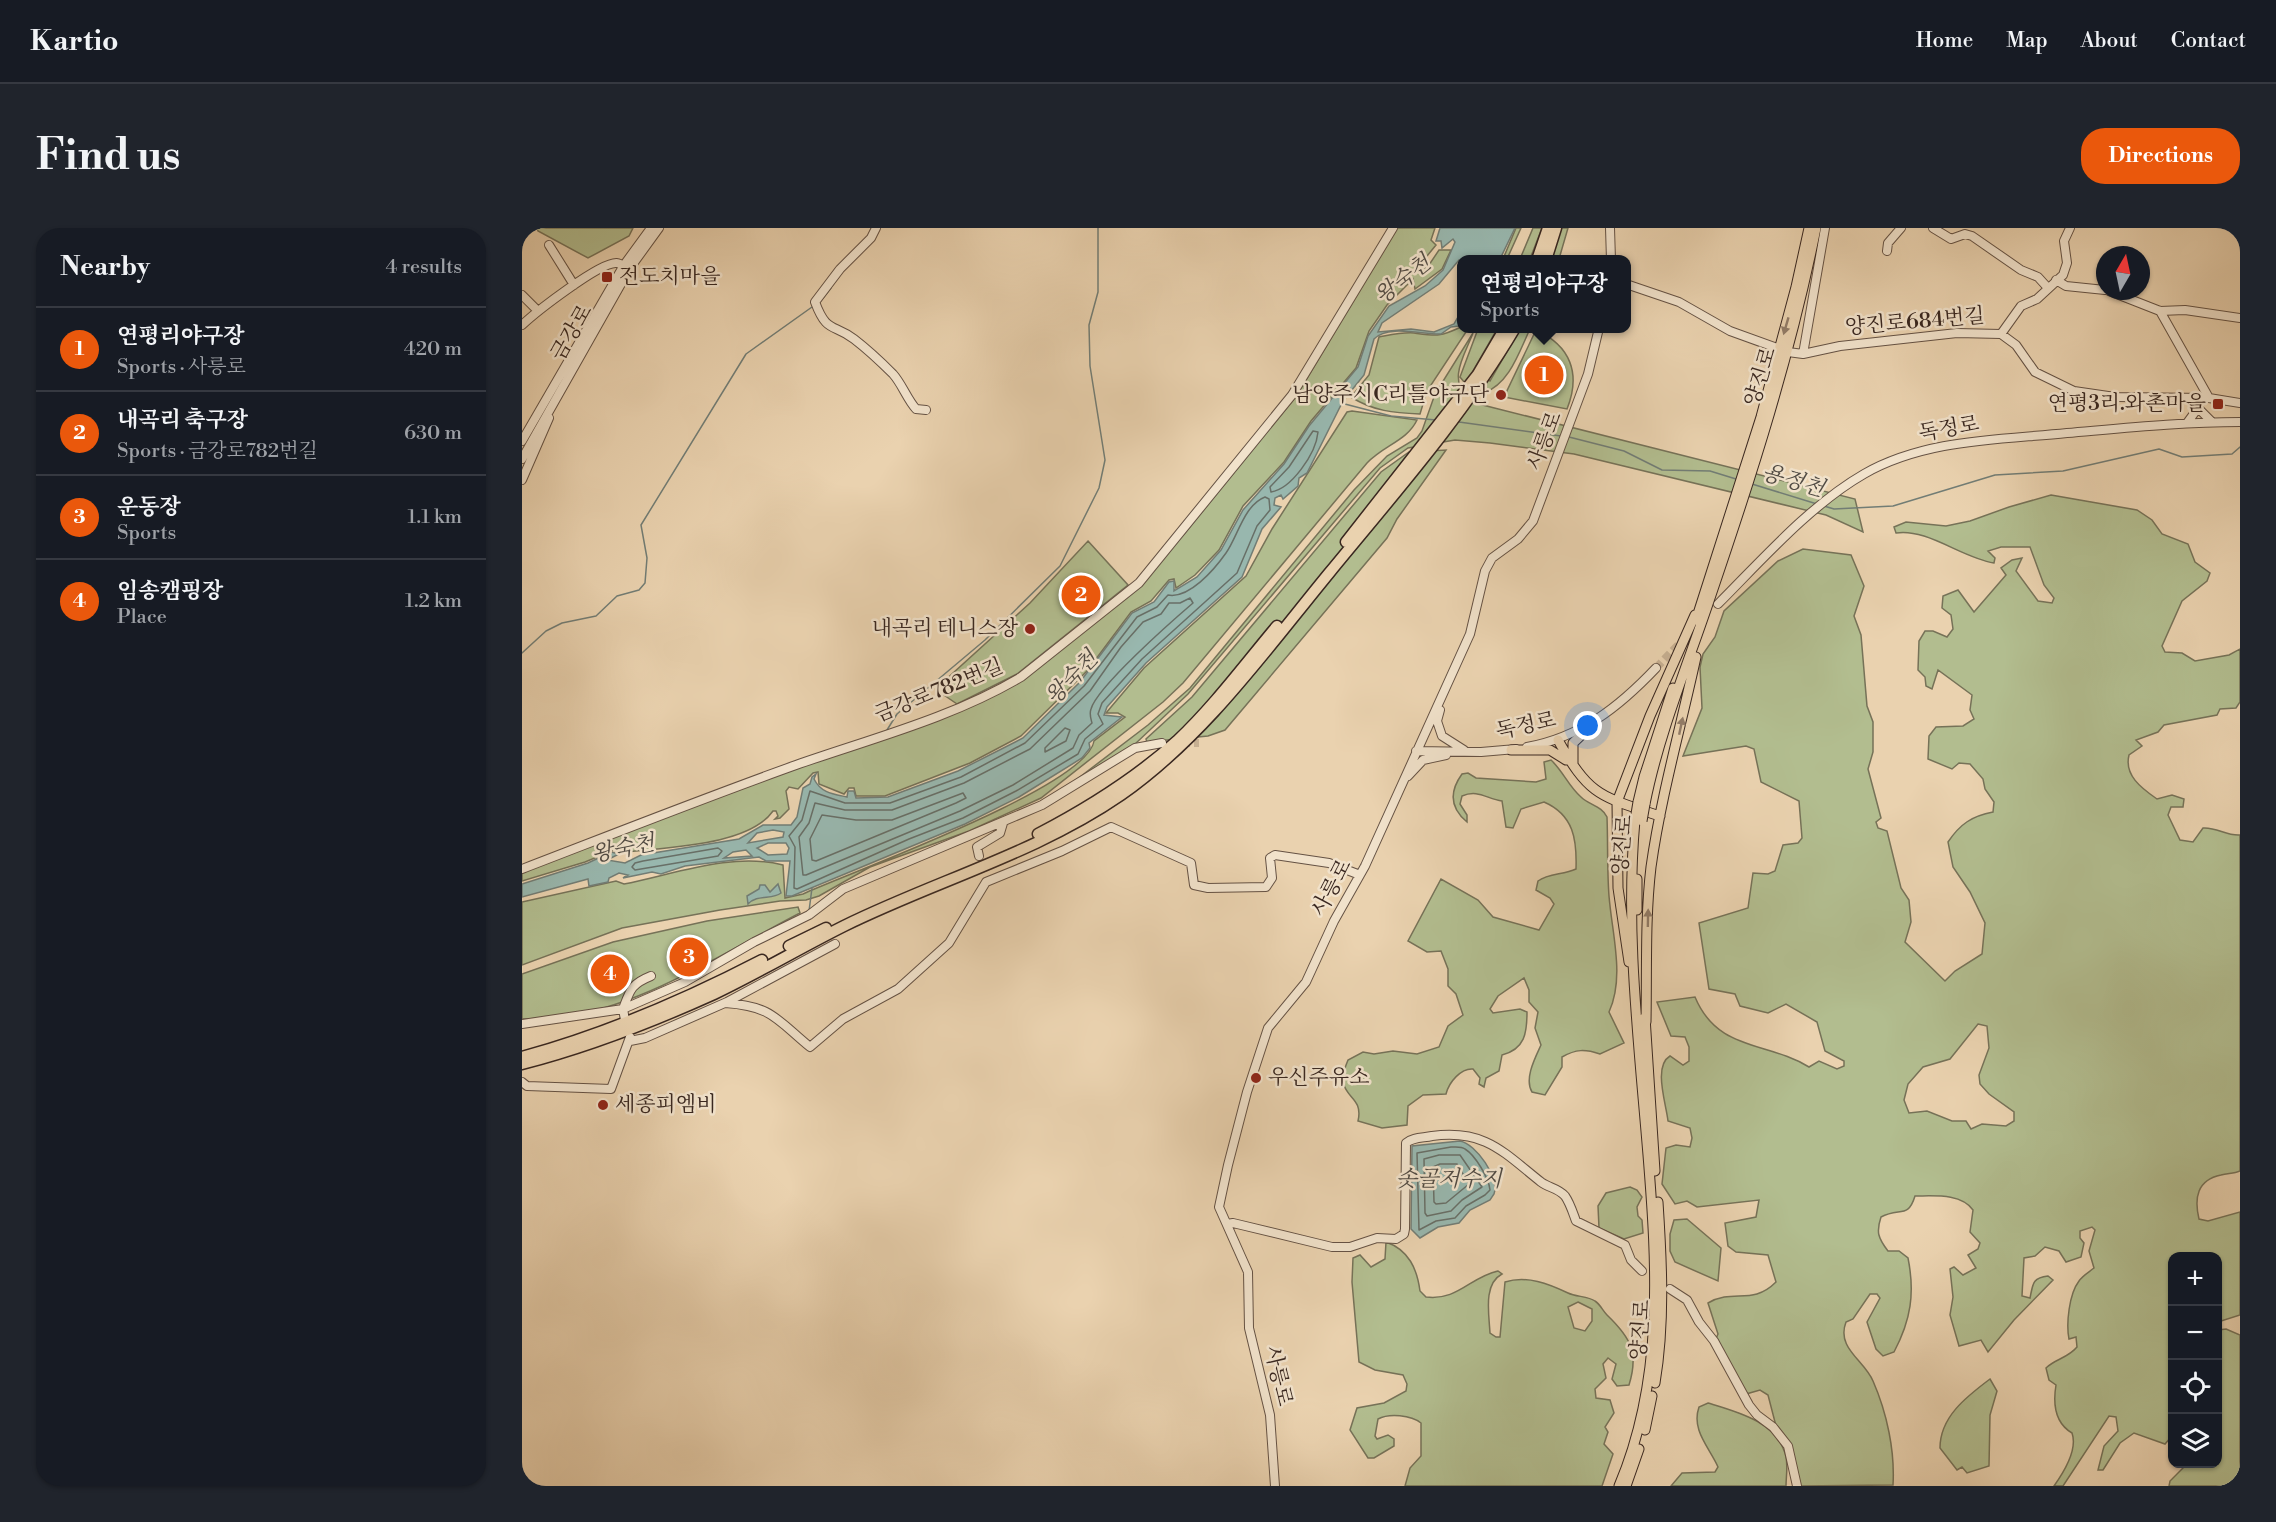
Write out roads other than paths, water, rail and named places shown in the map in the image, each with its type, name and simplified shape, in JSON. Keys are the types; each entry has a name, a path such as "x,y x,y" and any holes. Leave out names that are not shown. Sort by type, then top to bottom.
{"highway":[{"path":"1539,255 1548,228"},
{"path":"1548,255 1556,228"},
{"path":"1481,376 1502,333"},
{"path":"522,1064 599,1041 715,993 848,924 1059,831 1121,795 1168,758 1213,714 1414,463 1511,333"},
{"path":"522,1057 600,1032 678,1001 868,908 1039,833 1097,801 1140,772 1179,739 1209,707 1414,463"}],"main road":[{"name":"양진로","path":"1783,351 1809,228"},
{"name":"양진로","path":"1619,1486 1641,1421 1654,1335 1654,1252 1630,898 1638,821 1652,749 1707,597 1738,502 1783,351 1816,228"},
{"path":"1639,1027 1618,888 1617,802 1655,705 1707,597"},
{"path":"1646,1039 1648,904 1660,816 1707,597"},
{"path":"1574,769 1571,752 1573,743 1596,722"},
{"path":"1558,740 1574,769"},
{"path":"1512,750 1550,750 1564,758 1595,791 1617,802 1660,816"},
{"name":"양진로","path":"1626,1486 1649,1414 1660,1353 1662,1310 1662,1260 1637,908 1638,821"}],"street":[{"name":"금강로","path":"522,441 651,228"},
{"name":"금강로","path":"522,459 627,267 659,228"},
{"path":"876,228 871,238 840,269 815,302 829,328 853,337 894,376 904,395 916,409 926,410"},
{"name":"금강로782번길","path":"522,870 792,766 941,714 1001,689 1021,677 1124,597 1146,574 1292,394 1331,334 1393,228"},
{"path":"1610,228 1611,255"},
{"path":"1803,354 1825,228"},
{"path":"1887,251 1888,243 1901,228"},
{"path":"1933,228 1951,239 1965,234 1972,236 2021,270 2038,277 2048,288"},
{"path":"2001,334 2021,306 2037,299 2063,274 2067,263 2064,241 2070,228"},
{"path":"549,245 574,285"},
{"path":"522,325 538,310 574,285 610,264 616,263 627,267"},
{"path":"2056,280 2066,286 2096,289"},
{"name":"양진로684번길","path":"1631,286 1679,302 1730,331 1783,351 1803,354 1840,346 1957,333 2001,334 2016,345 2035,372 2074,391 2198,404 2209,398 2240,403"},
{"path":"522,295 538,310"},
{"path":"2132,300 2160,311 2185,310 2240,318"},
{"path":"2160,311 2209,398"},
{"name":"사릉로","path":"1275,1486 1270,1415 1249,1328 1248,1272 1219,1207 1247,1092 1268,1028 1306,982 1334,921 1360,875 1447,687 1470,634 1485,571 1492,558 1518,539 1533,521 1588,374 1598,333"},
{"path":"522,480 560,390"},
{"path":"2198,404 2212,422"},
{"path":"2198,404 2198,423"},
{"path":"2187,423 2198,404"},
{"name":"독정로","path":"1718,604 1804,522 1848,484 1892,461 1951,445 2187,423 2240,422"},
{"name":"독정로","path":"1416,751 1512,750 1558,740 1596,722 1623,701 1656,668"},
{"path":"1447,687 1437,721 1439,731 1446,741 1468,752"},
{"path":"522,1024 623,1009 685,982 754,942 809,915 843,888 1003,823 1042,805 1135,748 1162,743"},
{"path":"1397,791 1423,760 1468,752"},
{"path":"979,856 977,847 1000,833 1003,823"},
{"path":"725,1003 762,1008 788,1025 810,1047 843,1019 898,989 949,943 986,882 1062,851 1111,827 1191,863 1194,885 1208,888 1266,887 1272,878 1270,858 1275,855 1329,863 1360,875"},
{"path":"987,870 992,879"},
{"path":"522,1082 527,1086 610,1089 630,1037 645,1038 725,1003 835,944"},
{"path":"625,1020 623,1009 629,989 635,982 651,976"},
{"path":"1227,1224 1233,1223 1332,1247 1350,1247 1377,1238 1396,1239 1404,1234 1405,1229 1406,1143 1414,1139 1444,1135 1474,1136 1524,1166 1543,1184 1557,1189 1566,1197 1576,1221 1625,1245 1631,1260 1642,1271"},
{"path":"1670,1289 1687,1300 1757,1415 1784,1439 1788,1446 1797,1486"}],"water":[{"path":"1440,228 1515,228 1502,255 1457,255 1457,262 1439,284 1382,323 1378,332 1411,329 1434,332 1454,324 1457,319 1457,326 1451,327 1441,334 1397,331 1388,332 1374,339 1364,375 1343,401 1307,473 1299,478 1298,486 1283,499 1281,495 1275,498 1274,505 1281,507 1262,529 1242,577 1146,663 1107,707 1104,715 1122,717 1089,743 1090,748 1082,758 1019,797 965,824 792,896 786,896 790,861 766,861 759,857 685,866 661,874 652,872 623,878 628,875 619,873 609,878 608,882 589,886 588,879 522,897 522,884 588,863 611,852 619,854 607,860 625,863 641,855 739,839 763,825 791,825 797,817 803,788 810,784 812,777 816,774 814,779 817,784 832,794 847,797 848,791 854,791 856,798 888,797 958,771 1023,738 1080,682 1132,613 1154,602 1169,582 1174,581 1174,591 1197,577 1221,550 1243,510 1284,464 1309,426 1358,367 1368,336 1389,306 1425,286 1443,270 1455,242 1453,239 1442,248 1441,241 1436,241","holes":["773,830 784,832 783,837 748,843 757,833","768,843 786,843 789,848 787,854 768,855 757,848","746,850 752,856 724,858 733,852"]},
{"path":"778,884 781,893 756,899 748,904 747,896 759,889 760,885 765,885 770,892"},
{"name":"솟골저수지","path":"1460,1141 1473,1148 1485,1163 1493,1179 1494,1194 1490,1200 1470,1210 1459,1223 1438,1227 1420,1238 1411,1229 1412,1146"}],"waterway":[{"path":"887,730 897,714 985,640 1060,566 1099,488 1105,460 1090,366 1089,325 1098,292 1098,228"},
{"path":"820,302 831,288"},
{"path":"522,653 546,631 562,623 596,616 617,596 639,590 645,583 647,558 641,525 746,354 812,307"},
{"name":"용정천","path":"1341,403 1391,416 1436,420"},
{"name":"용정천","path":"1459,422 1561,436"},
{"name":"용정천","path":"1569,437 1624,451 1662,470 1710,471 1736,479"},
{"name":"용정천","path":"1824,506 1834,509 1893,506 1995,475 2063,471 2159,449 2182,457 2232,454 2240,447"},
{"name":"용정천","path":"1752,484 1817,504"},
{"path":"809,911 812,888"}],"tunnel":[{"path":"1656,668 1681,642"},
{"path":"1182,743 1199,743"}],"place":[{"name":"전도치마을","path":"607,277"},
{"name":"연평리야구장","path":"1544,375"},
{"name":"남양주시C리틀야구단","path":"1501,395"},
{"name":"연평3리.와촌마을","path":"2218,404"},
{"name":"내곡리 축구장","path":"1081,595"},
{"name":"내곡리 테니스장","path":"1030,629"},
{"name":"운동장","path":"689,957"},
{"name":"임송캠핑장","path":"610,974"},
{"name":"우신주유소","path":"1256,1078"},
{"name":"세종피엠비","path":"603,1105"}],"water label":[{"name":"왕숙천","path":"1403,280"},
{"name":"왕숙천","path":"1072,678"},
{"name":"왕숙천","path":"623,849"}]}
